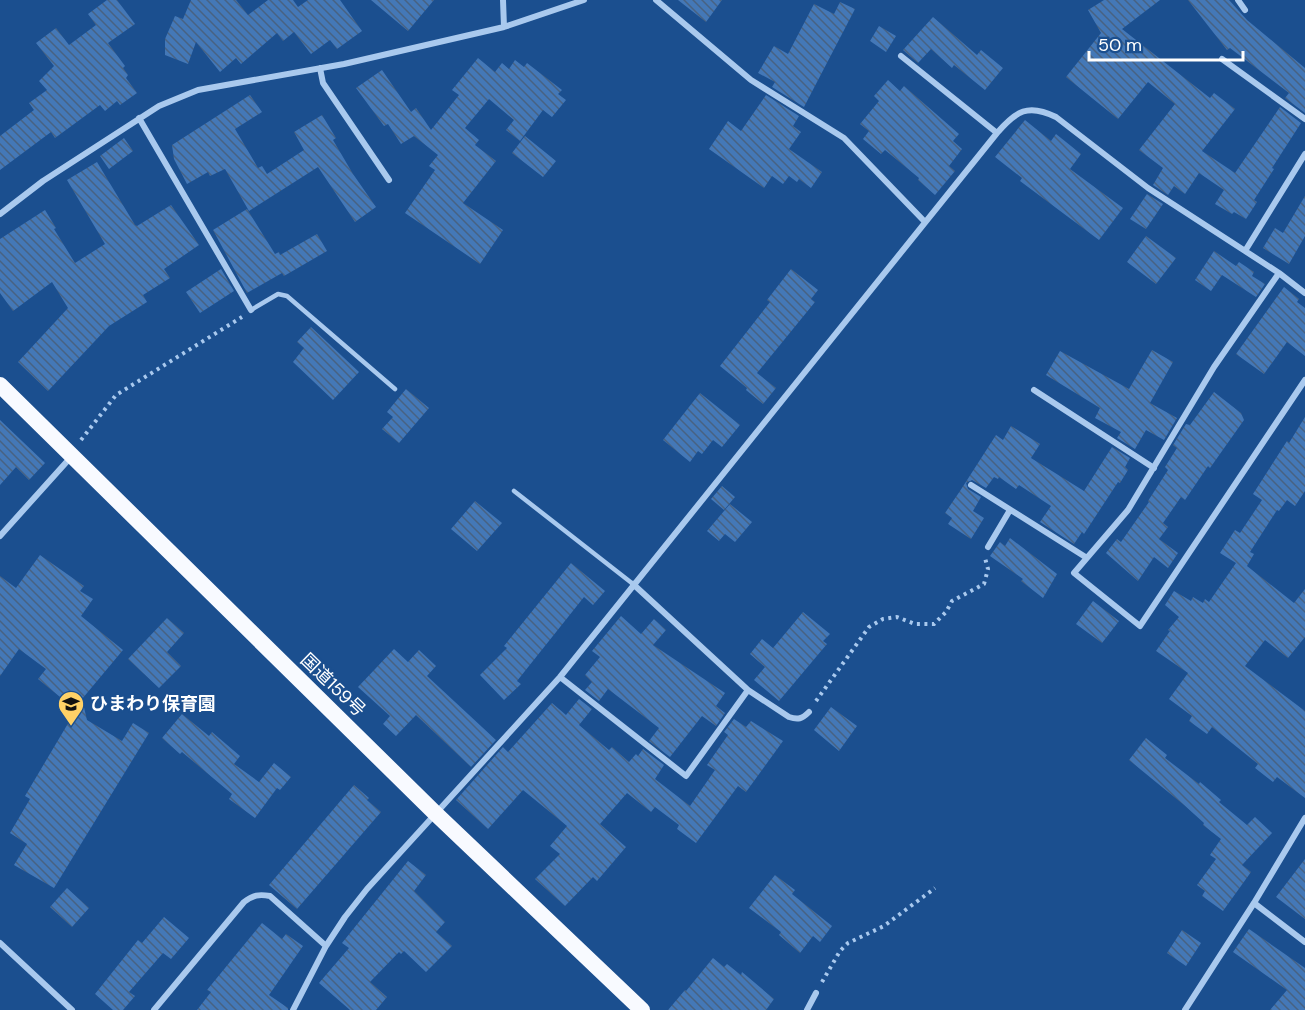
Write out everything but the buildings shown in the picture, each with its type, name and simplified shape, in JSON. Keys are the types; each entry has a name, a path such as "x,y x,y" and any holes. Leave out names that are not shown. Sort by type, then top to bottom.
{"highway":[{"name":"国道159号","path":"0,386 75,450 435,813 642,1010"}],"street":[{"path":"503,0 504,27"},
{"path":"0,214 43,181 139,118 159,106 198,90 320,68 504,27 584,0"},
{"path":"656,0 751,80 844,138 925,222"},
{"path":"1238,0 1245,9"},
{"path":"901,56 997,133"},
{"path":"1222,59 1305,119"},
{"path":"320,68 323,83 388,180"},
{"path":"293,1010 326,946 367,889 560,677 1007,120 1017,113 1029,110 1042,110 1056,117 1148,188 1279,273 1305,293"},
{"path":"139,118 251,310"},
{"path":"1245,251 1305,154"},
{"path":"1279,273 1214,367 1128,510 1074,573 1140,626 1305,380"},
{"path":"1034,390 1154,468"},
{"path":"0,537 75,450"},
{"path":"971,485 1087,558"},
{"path":"988,547 1010,510"},
{"path":"633,584 748,690 789,717 803,718 809,712"},
{"path":"560,677 686,776 748,690"},
{"path":"1185,1010 1254,903 1305,818"},
{"path":"154,1010 244,902 252,896 261,894 270,897 326,946"},
{"path":"1254,903 1305,942"},
{"path":"0,943 72,1010"},
{"path":"807,1010 816,993"}],"lane":[{"path":"251,310 278,294 287,296 395,389"},
{"path":"514,491 633,584"}],"path":[{"path":"75,450 116,395 233,324 251,310"},
{"path":"809,712 869,627 883,619 897,617 915,624 934,624 946,612 952,601 984,584 988,570 984,561 988,547"},
{"path":"816,993 840,951 848,943 884,926 935,888"}],"place":[{"name":"ひまわり保育園","path":"71,727"}]}
